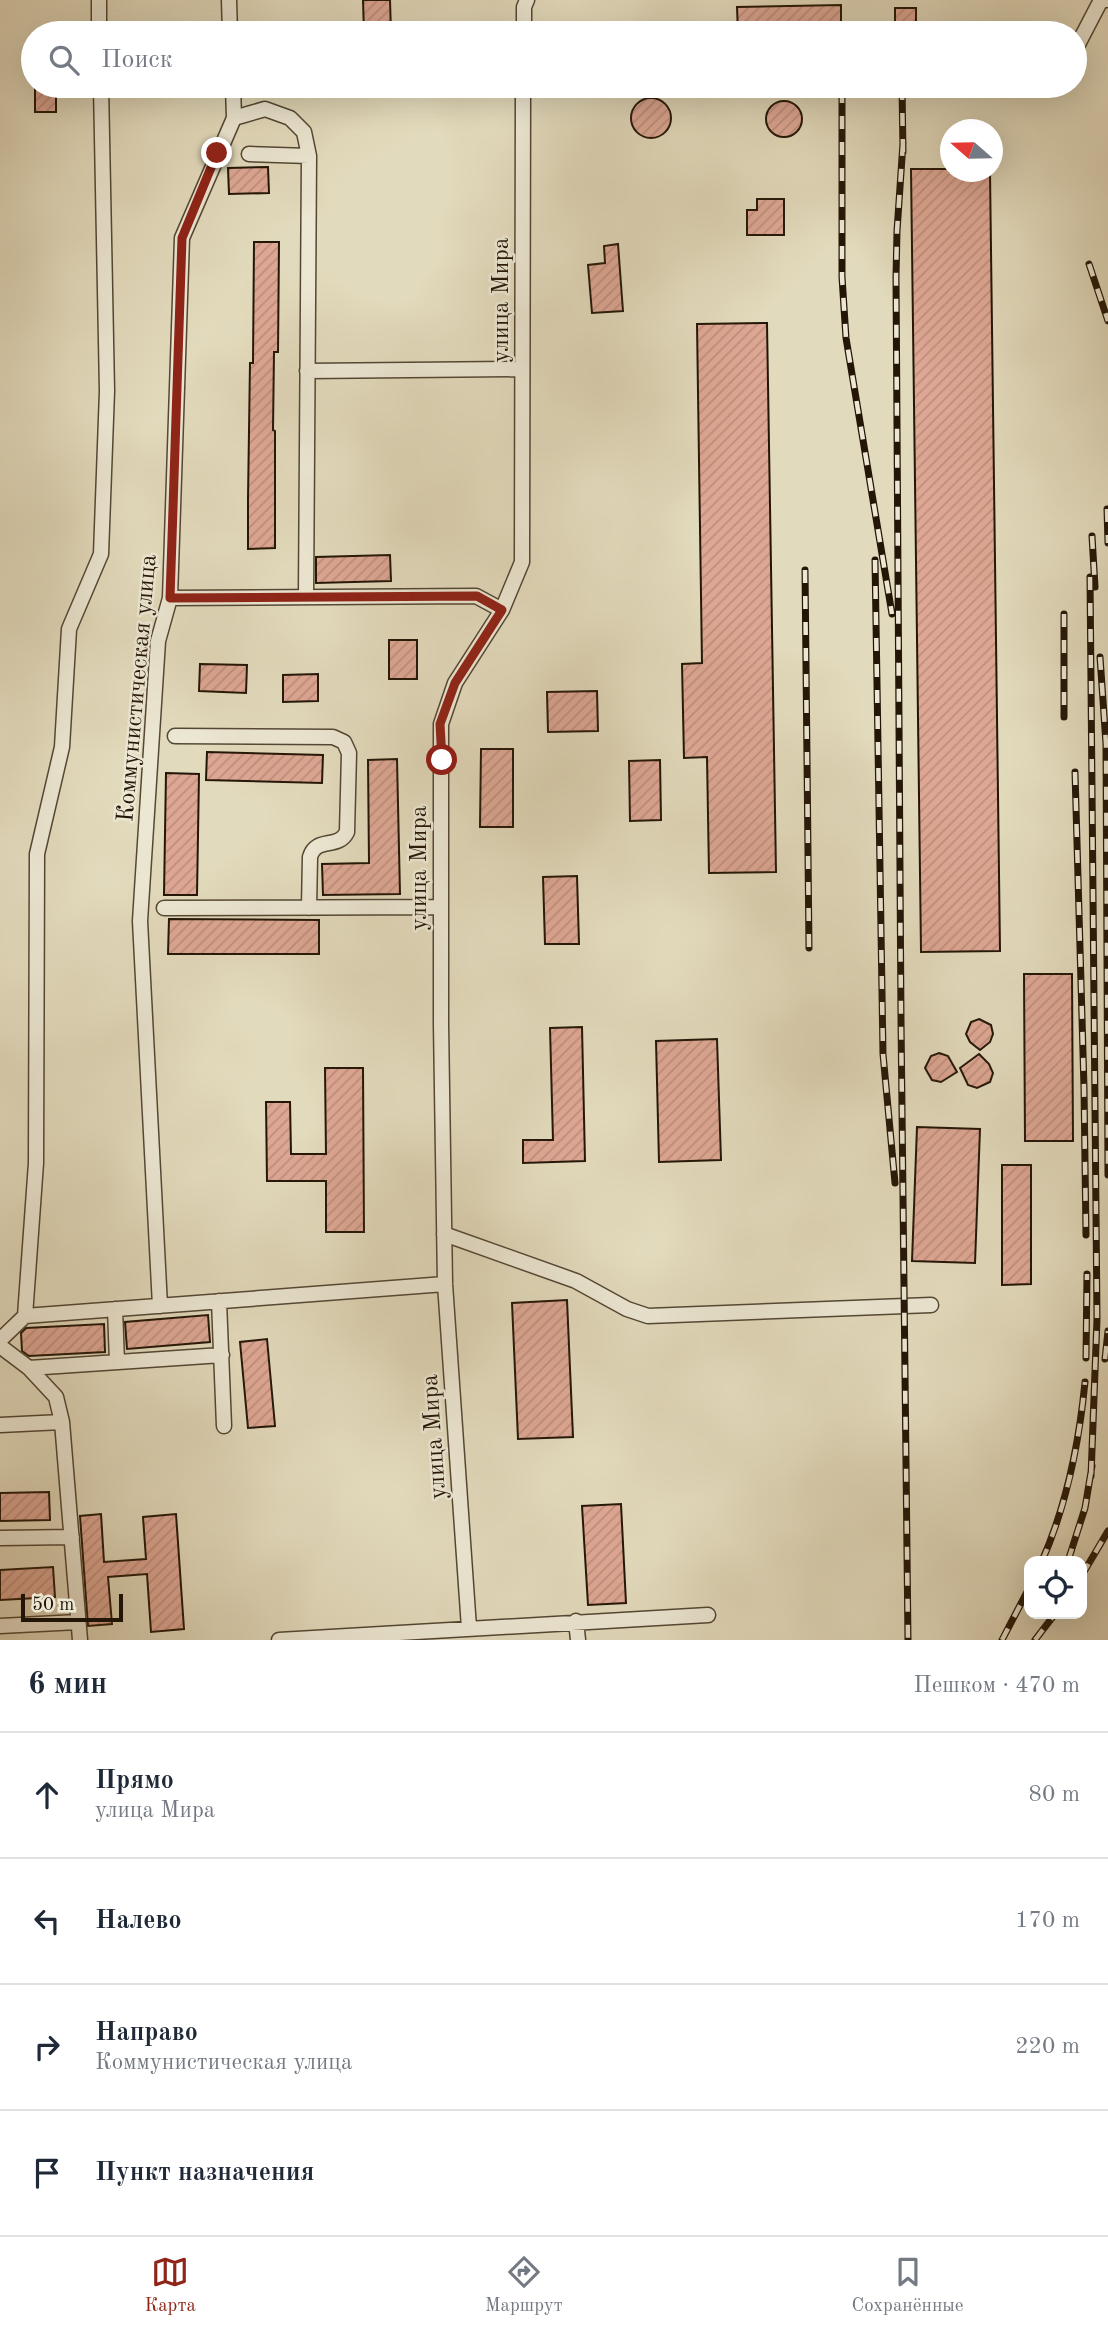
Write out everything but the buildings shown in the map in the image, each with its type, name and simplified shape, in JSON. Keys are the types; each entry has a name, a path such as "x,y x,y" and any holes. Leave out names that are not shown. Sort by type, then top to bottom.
{"street":[{"path":"99,0 99,21"},
{"path":"229,0 230,21"},
{"path":"524,21 527,0"},
{"path":"1087,27 1101,0 1108,0"},
{"path":"25,1317 36,1163 37,854 62,747 69,629 101,554 107,391 100,98"},
{"name":"Коммунистическая улица","path":"160,1306 140,921 158,640 170,598 182,238 234,118 233,98"},
{"name":"улица Мира","path":"469,1628 445,1284 440,724 455,683 502,610 522,562 523,98"},
{"path":"234,118 265,109 290,118 304,132 309,156 306,597"},
{"path":"249,154 309,156"},
{"path":"307,371 522,369"},
{"path":"170,598 477,596 502,610"},
{"path":"175,736 334,737 344,743 349,754 347,832 344,838 337,842 318,844 312,850 309,908"},
{"path":"164,908 440,907"},
{"path":"444,1234 576,1280 627,1309 648,1316 931,1305"},
{"path":"0,1340 25,1317 445,1284"},
{"path":"219,1301 223,1426"},
{"path":"115,1309 117,1362"},
{"path":"0,1346 29,1368 56,1397 62,1422 80,1640"},
{"path":"29,1368 222,1354"},
{"path":"0,1425 62,1422"},
{"path":"0,1538 72,1537"},
{"path":"279,1640 708,1615"},
{"path":"576,1621 578,1640"},
{"path":"0,1626 78,1622"}],"railway":[{"path":"842,98 842,277 846,338 892,614"},
{"path":"902,98 903,152"},
{"path":"903,143 896,277 908,1640"},
{"path":"1089,264 1108,321"},
{"path":"1107,509 1108,543"},
{"path":"1092,536 1095,587"},
{"path":"875,560 883,1054 895,1183"},
{"path":"805,570 809,948"},
{"path":"1090,577 1097,1319 1091,1476"},
{"path":"1064,614 1064,717"},
{"path":"1100,657 1106,744 1108,1175"},
{"path":"1075,772 1086,1235"},
{"path":"1086,1358 1087,1274"},
{"path":"1105,1359 1108,1331"},
{"path":"1044,1556 1071,1473 1085,1382"},
{"path":"1070,1556 1085,1508 1092,1466"},
{"path":"1087,1567 1108,1531"},
{"path":"1002,1640 1024,1598"},
{"path":"1035,1640 1051,1619"}],"route":[{"path":"217,153 182,238 170,598 477,596 502,610 455,683 440,724 442,760"}]}
